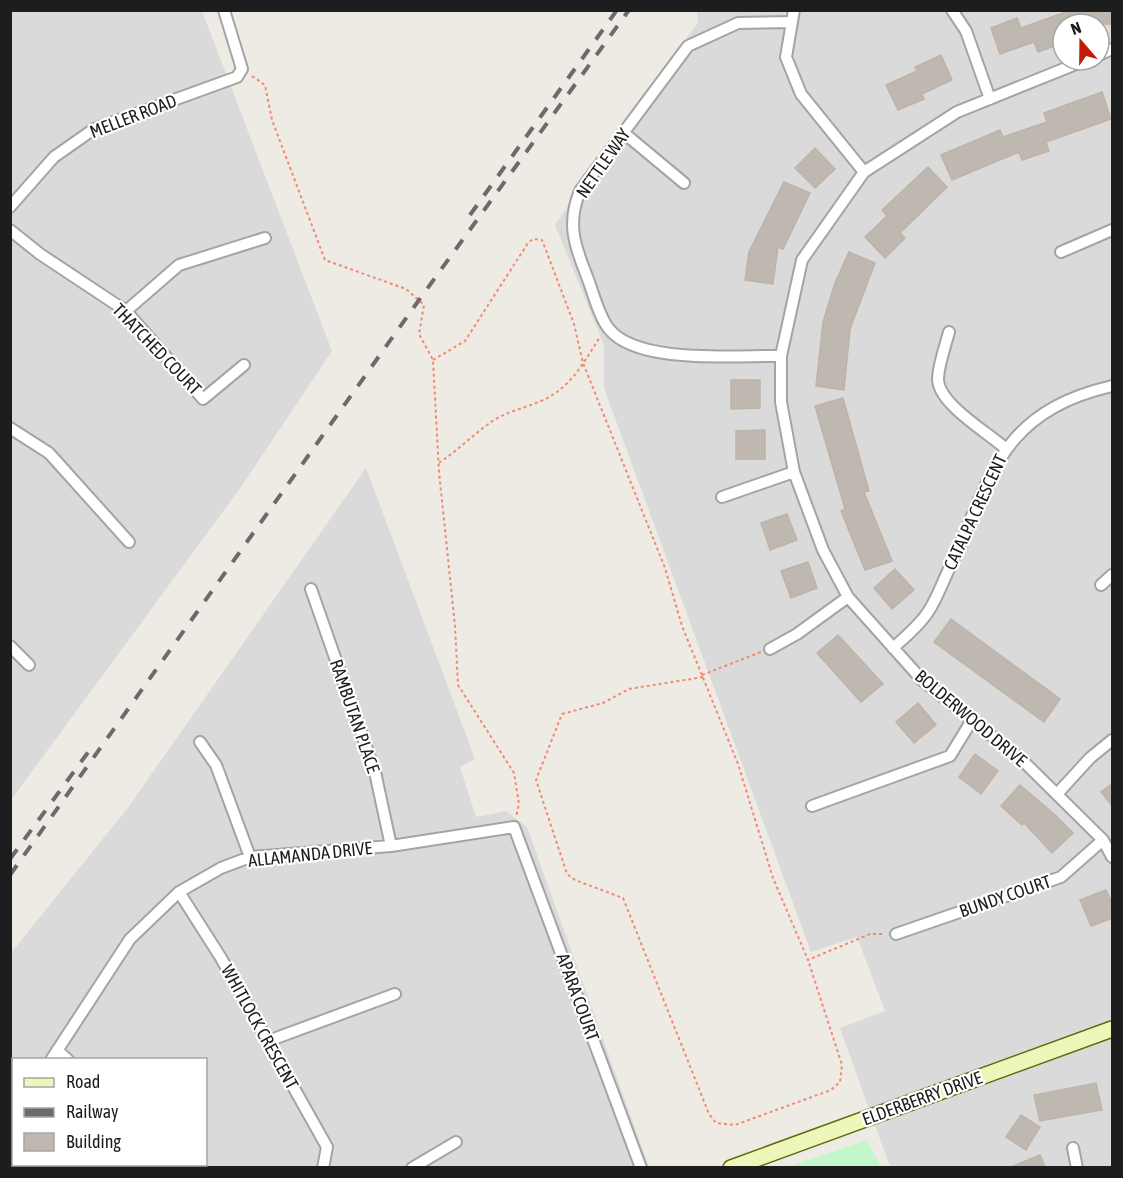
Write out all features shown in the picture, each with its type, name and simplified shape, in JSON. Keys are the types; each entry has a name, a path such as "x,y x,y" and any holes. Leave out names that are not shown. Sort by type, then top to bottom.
{"street":[{"path":"224,10 242,69"},
{"path":"952,10 966,31 990,99"},
{"path":"793,16 786,57 801,94 864,172"},
{"name":"NETTLE WAY","path":"607,326 574,245 572,216 580,191 688,46 738,23 793,16"},
{"name":"MELLER ROAD","path":"10,207 54,157 77,139 118,119 237,77 242,69"},
{"name":"BOLDERWOOD DRIVE","path":"1056,72 957,112 864,172 802,260 781,356 782,410 794,472 823,550 848,597 922,680 1023,760 1103,840 1113,856"},
{"path":"624,134 684,183"},
{"name":"THATCHED COURT","path":"10,230 40,254 126,311 203,399 244,365"},
{"path":"1061,252 1113,230"},
{"path":"126,311 179,265 265,238"},
{"path":"607,326 623,340 657,354 781,356"},
{"path":"949,332 938,380 940,391 947,403 1005,448"},
{"name":"CATALPA CRESCENT","path":"893,648 929,612 988,478 1005,448 1030,423 1056,406 1085,393 1113,386"},
{"path":"10,428 48,453 129,542"},
{"path":"722,497 794,472"},
{"path":"1101,585 1113,575"},
{"name":"RAMBUTAN PLACE","path":"311,589 375,772 391,846"},
{"path":"770,649 797,634 848,597"},
{"path":"10,646 29,665"},
{"path":"812,806 950,756 972,720"},
{"path":"1057,794 1090,758 1113,740"},
{"path":"200,742 216,765 250,857"},
{"name":"ALLAMANDA DRIVE","path":"54,1055 130,939 179,892 221,867 250,857 391,846 514,826"},
{"name":"APARA COURT","path":"514,826 641,1167"},
{"name":"BUNDY COURT","path":"896,934 1061,877 1103,840"},
{"name":"WHITLOCK CRESCENT","path":"179,892 221,958 327,1147 323,1167"},
{"path":"268,1041 395,994"},
{"name":"ELDERBERRY DRIVE","path":"731,1167 1113,1029"},
{"path":"412,1167 456,1142"},
{"path":"1073,1148 1077,1167"}],"path":[{"path":"242,69 265,85 272,120 325,260 406,289 424,305 419,334 433,360 439,463 455,626 458,685 514,773 519,804 514,826"},
{"path":"433,360 465,341 528,243 533,239 542,240 573,324 583,363 665,568 682,626 703,676 738,764 773,878 808,960 842,1065 840,1083 831,1090 735,1125 716,1123 709,1114 624,898 575,880 567,874 536,780 562,714 603,703 629,689 703,676 770,649"},
{"path":"439,463 493,421 555,393 576,375 607,326"},
{"path":"808,960 870,934 896,934"}],"shaded area":[{"path":"11,11 202,11 332,351 241,487 11,800"},
{"path":"697,11 1112,11 1112,1167 890,1167 840,1028 885,1011 857,937 811,952 604,388 604,345 555,225 698,22"},
{"path":"366,468 475,759 460,767 476,817 506,811 527,827 649,1167 11,1167 10,954 127,809"}],"green space":[{"path":"867,1140 881,1167 787,1167"}],"building":[{"path":"1062,10 1113,10 1113,24 1111,24 1111,12 1063,12"},
{"path":"1051,17 1051,47 1038,52 1034,42 1000,54 991,28 1017,18 1021,28"},
{"path":"941,55 952,80 922,94 924,99 898,110 886,85 917,71 915,67"},
{"path":"1102,92 1111,119 1046,142 1049,151 1022,160 1019,152 952,180 941,155 1000,130 1003,137 1047,122 1044,113"},
{"path":"815,148 835,169 815,188 795,168"},
{"path":"928,167 947,187 900,233 905,238 885,258 865,237 887,216 882,210"},
{"path":"784,182 810,193 783,249 778,247 773,284 745,280 749,252"},
{"path":"849,252 875,263 850,329 844,390 816,386 823,322 835,283"},
{"path":"731,380 760,380 760,408 731,409"},
{"path":"843,398 869,491 864,492 892,561 865,570 841,511 845,509 815,406"},
{"path":"765,430 765,459 736,459 736,431"},
{"path":"787,514 797,540 770,550 761,523"},
{"path":"808,562 817,588 791,598 781,571"},
{"path":"895,569 914,590 892,609 874,588"},
{"path":"951,619 1060,699 1044,722 934,642"},
{"path":"838,635 883,684 861,702 817,653"},
{"path":"918,703 936,725 914,743 896,722"},
{"path":"975,754 998,771 981,794 959,777"},
{"path":"1113,783 1113,807 1101,792"},
{"path":"1020,785 1073,833 1052,853 1024,823 1022,825 1001,806"},
{"path":"1106,890 1113,905 1113,918 1091,926 1080,900"},
{"path":"1096,1083 1102,1110 1040,1121 1034,1095"},
{"path":"1021,1115 1040,1127 1026,1150 1006,1137"},
{"path":"1040,1155 1045,1167 1011,1167"}],"railway":[{"path":"470,215 617,10"},
{"path":"10,875 419,300 629,10"},
{"path":"10,859 89,751"}]}
